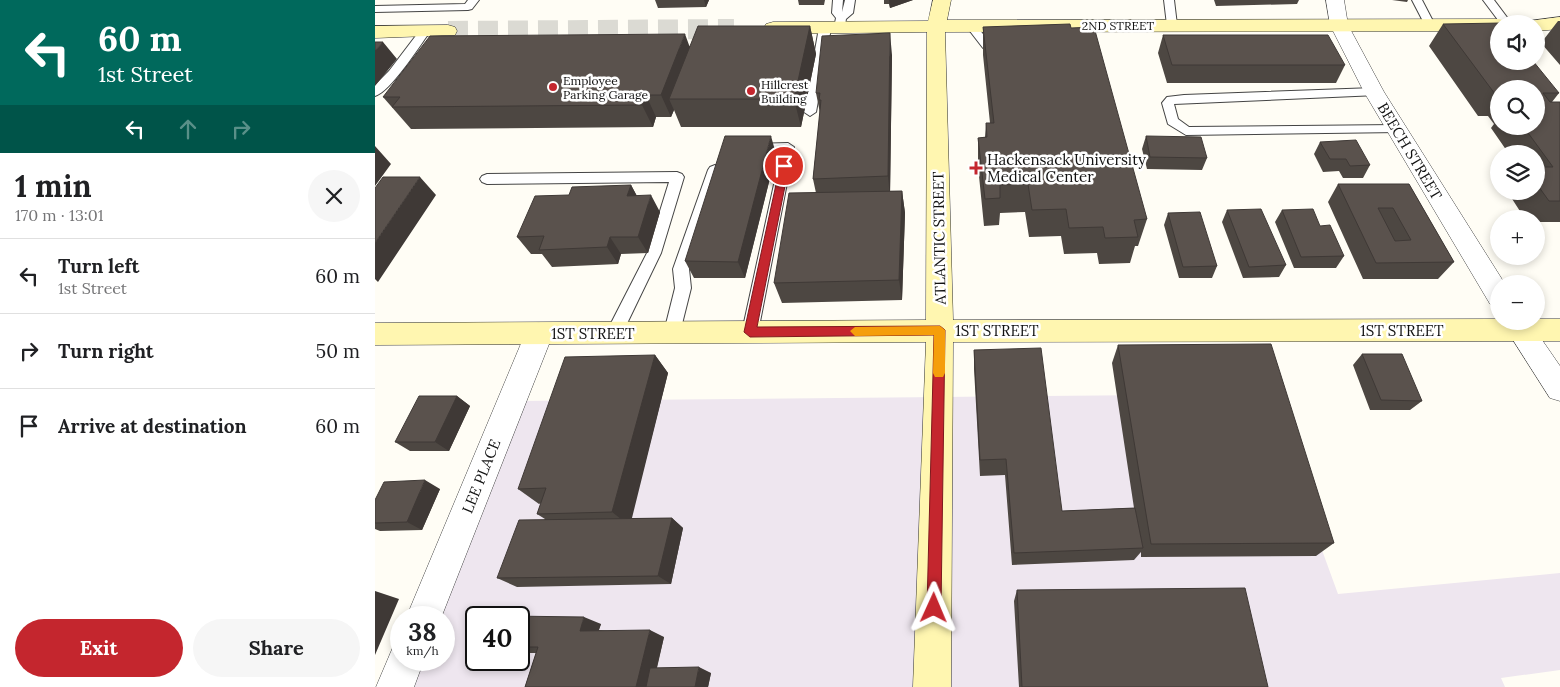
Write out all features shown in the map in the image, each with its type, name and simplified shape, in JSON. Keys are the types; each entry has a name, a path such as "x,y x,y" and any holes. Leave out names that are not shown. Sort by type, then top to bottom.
{"street":[{"name":"ATLANTIC STREET","path":"932,687 940,330 936,26 942,0"},
{"name":"BEECH STREET","path":"1335,0 1339,25 1375,92 1490,282"},
{"name":"2ND STREET","path":"757,28 835,24 971,26 1063,32 1172,25 1490,25"},
{"path":"1545,25 1560,24"},
{"path":"375,32 448,31"},
{"name":"1ST STREET","path":"375,334 1490,326"},
{"name":"1ST STREET","path":"1545,329 1560,330"},
{"path":"1519,330 1560,389"},
{"name":"LEE PLACE","path":"428,606 539,334"},
{"path":"395,687 402,671"}],"lane":[{"path":"375,9 468,7 473,0"},
{"path":"810,112 835,24 838,0"},
{"path":"835,24 848,13 850,0"},
{"path":"1169,0 1172,25"},
{"path":"1417,0 1430,24"},
{"path":"1488,0 1500,15"},
{"path":"971,26 987,46 993,48 1013,47"},
{"path":"375,92 393,74 425,31"},
{"path":"1375,92 1184,99 1171,100 1168,103 1172,121 1186,130 1396,129"},
{"path":"741,149 788,147 750,332"},
{"path":"672,332 683,288 681,269 719,158"},
{"path":"487,179 677,177 654,253 614,333"}],"shaded area":[{"path":"1265,394 1338,594 1560,573 1560,670 1501,678 1505,687 401,687 408,671 455,671 455,606 433,606 517,401"}],"building":[{"path":"1490,23 1490,70 1540,70 1559,93 1545,93 1545,80 1490,80 1490,87 1443,24"},
{"path":"1070,24 1071,28 1094,27 1147,219 1134,220 1138,237 1105,238 1103,227 1069,228 1066,209 1032,210 1028,184 1000,185 1000,198 985,199 978,138 987,137 986,123 994,123 983,27"},
{"path":"698,26 810,26 794,99 669,99"},
{"path":"890,33 888,176 813,179 821,100 819,100 820,93 816,93 822,36"},
{"name":"Employee Parking Garage","path":"685,34 661,95 646,95 642,105 392,107 400,97 383,97 430,36"},
{"path":"1163,35 1328,35 1345,65 1172,65"},
{"path":"375,42 383,42 375,51"},
{"path":"1545,96 1550,102 1560,102 1560,201 1549,201 1545,195 1545,167 1553,167 1545,156 1545,145 1537,145 1530,135 1545,135"},
{"path":"725,136 771,136 738,262 685,261"},
{"path":"1146,136 1201,137 1207,158 1150,157"},
{"path":"1356,140 1370,165 1350,166 1346,159 1330,159 1320,142"},
{"path":"383,177 420,177 375,243 375,188"},
{"path":"1338,184 1409,184 1454,262 1376,263","holes":["1378,208 1393,208 1411,240 1395,241"]},
{"path":"631,185 627,196 651,195 638,237 610,237 607,247 539,250 544,236 517,237 535,196 569,195 572,187"},
{"path":"902,191 899,280 774,283 789,193"},
{"path":"1261,209 1286,265 1249,267 1227,210"},
{"path":"1313,209 1320,226 1330,225 1344,256 1301,257 1282,210"},
{"path":"1200,212 1217,266 1183,267 1168,213"},
{"path":"1271,344 1334,543 1151,544 1118,345"},
{"path":"1041,348 1062,511 1135,508 1143,548 1014,553 1006,459 980,460 974,350"},
{"path":"1362,354 1402,354 1422,401 1381,400"},
{"path":"655,355 612,512 537,514 546,488 518,489 565,357"},
{"path":"419,396 457,396 435,442 395,442"},
{"path":"425,480 407,522 375,523 375,500 384,482"},
{"path":"672,518 658,576 497,578 519,520"},
{"path":"1245,588 1268,687 1022,687 1017,590"},
{"path":"530,616 584,617 580,631 650,630 636,687 525,687 538,647 530,647"},
{"path":"699,667 695,687 646,687 650,668"}],"tunnel":[{"path":"448,31 734,29"}],"slow traffic":[{"path":"855,331 940,330 939,373"}],"place":[{"name":"Employee Parking Garage","path":"553,87"},
{"name":"Hillcrest Building","path":"751,91"},
{"name":"Hackensack University Medical Center","path":"976,168"}],"route":[{"path":"784,166 750,332 940,330 934,608"}]}
